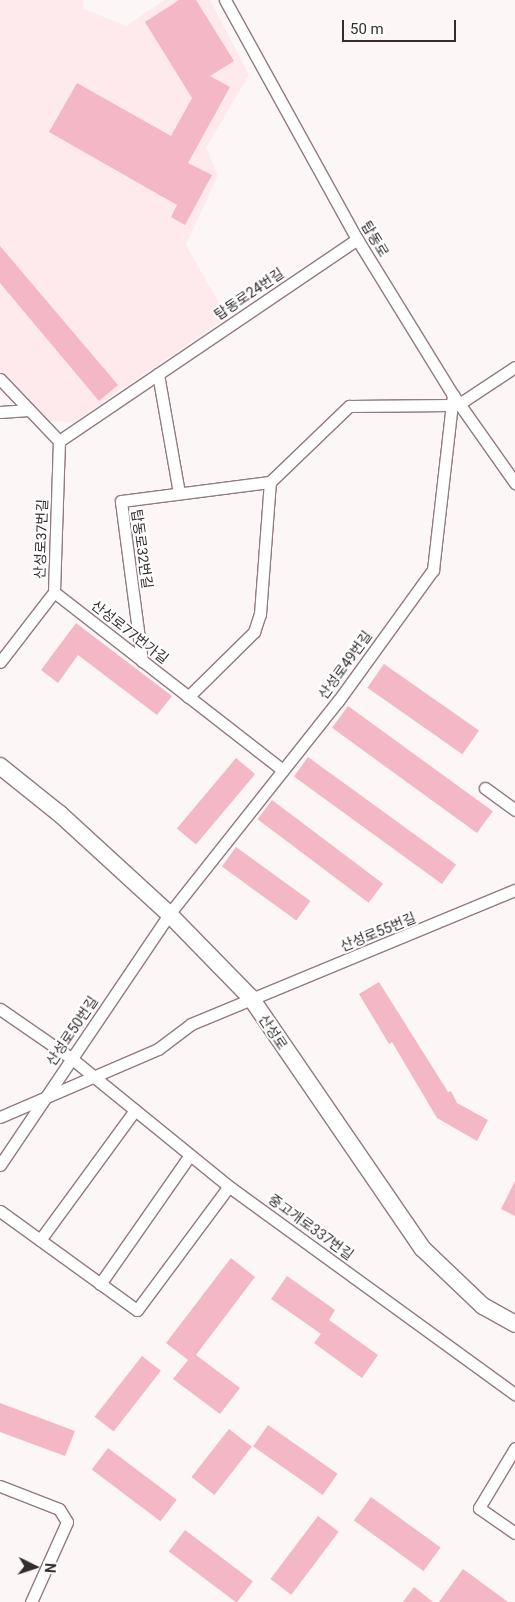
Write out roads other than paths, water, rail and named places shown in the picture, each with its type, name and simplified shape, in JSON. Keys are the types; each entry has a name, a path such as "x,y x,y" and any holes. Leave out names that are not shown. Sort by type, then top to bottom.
{"street":[{"name":"탑동로","path":"225,0 357,239 455,402 515,483"},
{"name":"탑동로24번길","path":"59,441 357,239"},
{"path":"188,697 254,632 260,614 270,482 349,406 455,402 515,368"},
{"path":"158,374 179,494"},
{"path":"0,379 59,441"},
{"name":"산성로49번길","path":"169,914 283,770 433,570 455,402"},
{"path":"0,412 29,410"},
{"name":"산성로37번길","path":"0,662 54,592 59,441"},
{"name":"탑동로32번길","path":"142,661 121,501 270,482"},
{"name":"산성로77번가길","path":"54,592 283,770"},
{"name":"산성로","path":"0,766 60,814 169,914 251,998 422,1248 483,1306 515,1324"},
{"path":"485,788 513,806"},
{"name":"산성로55번길","path":"0,1117 47,1095 158,1049 191,1024 251,998 475,909 515,890"},
{"name":"산성로50번길","path":"0,1165 169,914"},
{"name":"중고개로337번길","path":"0,1009 71,1058 229,1186 515,1394"},
{"path":"40,1240 136,1110"},
{"path":"100,1284 190,1155"},
{"path":"0,1211 137,1310 229,1186"},
{"path":"515,1448 479,1508 515,1533"},
{"path":"0,1486 59,1510 66,1522 31,1602"}]}
